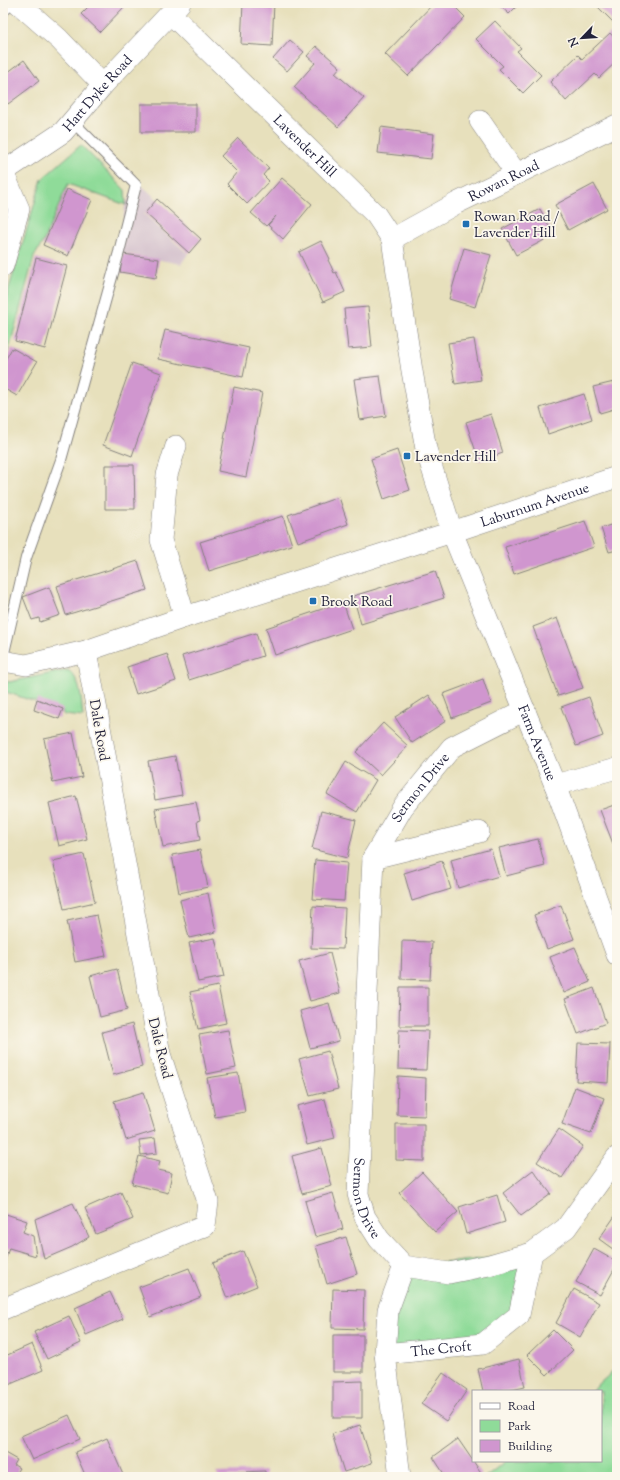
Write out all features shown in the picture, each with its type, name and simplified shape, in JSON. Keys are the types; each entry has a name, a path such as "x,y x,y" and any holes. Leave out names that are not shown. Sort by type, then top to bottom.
{"street":[{"path":"18,3 59,39 103,85"},
{"name":"Hart Dyke Road","path":"3,172 63,132 103,85 176,8"},
{"name":"Lavender Hill","path":"176,8 376,215 392,239 412,371 426,449 452,532"},
{"path":"480,121 516,173"},
{"name":"Rowan Road","path":"392,239 457,203 516,173 617,125"},
{"path":"3,172 19,209 3,266"},
{"path":"176,446 167,475 161,540 185,617"},
{"name":"Laburnum Avenue","path":"452,532 617,477"},
{"path":"3,661 26,665 86,651 185,617 452,532"},
{"name":"Farm Avenue","path":"452,532 555,785 617,955"},
{"name":"Dale Road","path":"3,1309 205,1226 208,1202 160,1054 86,651"},
{"name":"Sermon Drive","path":"404,1266 379,1239 365,1217 358,1194 373,858 403,807 452,747 525,710"},
{"path":"555,785 617,768"},
{"path":"373,858 478,832"},
{"path":"400,1477 385,1354 388,1310 404,1266 449,1273 489,1265 532,1253 566,1228 617,1157"},
{"name":"The Croft","path":"385,1354 483,1344 519,1315 532,1253"}],"lane":[{"path":"3,11 14,3"},
{"path":"3,657 26,558 61,460 119,252 136,185 73,122"}],"shaded area":[{"path":"138,182 157,199 144,214 188,254 181,264 119,252 125,206"}],"green space":[{"path":"81,145 125,190 126,205 68,184 44,240 34,257 10,346 3,360 3,308 42,179"},
{"path":"3,198 8,209 3,226"},
{"path":"68,670 73,674 78,685 83,717 64,715 62,711 3,691 3,681 9,682"},
{"path":"531,1254 518,1314 483,1343 386,1353 405,1267"},
{"path":"617,1368 617,1477 485,1477 505,1462 602,1462 602,1390 592,1390"}],"building":[{"path":"92,3 124,3 126,5 100,32 81,14"},
{"path":"243,3 274,3 272,46 241,44"},
{"path":"434,3 451,3 465,17 408,76 385,54"},
{"path":"497,3 520,3 509,14"},
{"path":"594,3 617,3 617,24 616,25"},
{"path":"495,21 521,48 517,51 541,75 523,93 499,69 503,66 476,39"},
{"path":"610,33 617,41 617,61 599,78 595,74 566,101 550,82 578,55 582,59"},
{"path":"290,40 304,52 287,71 273,59"},
{"path":"316,46 340,67 335,73 364,98 338,127 294,87 315,63 307,56"},
{"path":"24,60 39,81 8,104 3,97 3,76"},
{"path":"141,104 196,104 196,132 141,132"},
{"path":"381,127 434,134 431,159 378,153"},
{"path":"238,138 269,168 263,175 269,181 247,204 227,184 237,172 221,156"},
{"path":"282,178 312,204 283,239 268,225 276,216 266,226 251,213"},
{"path":"594,184 607,209 568,230 555,205"},
{"path":"67,189 92,200 68,256 43,245"},
{"path":"157,199 201,239 189,253 145,213"},
{"path":"540,209 554,235 516,255 502,229"},
{"path":"321,241 330,259 328,260 334,273 336,272 345,292 323,302 299,252"},
{"path":"464,248 491,255 475,307 449,299"},
{"path":"123,254 159,259 156,278 120,272"},
{"path":"36,258 67,266 45,349 15,341"},
{"path":"368,307 372,347 348,349 344,309"},
{"path":"165,330 249,348 243,377 158,359"},
{"path":"474,339 481,380 455,384 448,343"},
{"path":"12,348 37,362 17,396 3,388 3,364"},
{"path":"132,363 161,373 132,456 103,445"},
{"path":"380,376 386,416 360,420 354,379"},
{"path":"617,381 617,408 600,413 593,387"},
{"path":"234,387 262,393 246,477 218,471"},
{"path":"584,394 592,419 548,434 540,408"},
{"path":"491,414 503,453 479,461 466,422"},
{"path":"397,450 410,490 384,499 371,459"},
{"path":"105,465 134,465 135,509 105,509"},
{"path":"339,497 348,524 298,542 288,515"},
{"path":"283,516 292,545 209,571 200,542"},
{"path":"585,521 594,547 514,574 505,547"},
{"path":"617,523 617,550 609,552 601,528"},
{"path":"138,561 147,590 66,615 57,586"},
{"path":"435,571 444,598 361,624 353,596"},
{"path":"49,587 60,615 40,622 39,618 32,620 23,597"},
{"path":"343,602 352,629 275,655 266,628"},
{"path":"557,618 583,688 558,696 533,627"},
{"path":"256,633 263,656 189,680 182,656"},
{"path":"167,654 176,681 136,694 127,667"},
{"path":"483,679 491,703 452,718 443,694"},
{"path":"429,695 446,721 412,743 395,717"},
{"path":"589,697 603,736 576,746 561,707"},
{"path":"37,699 63,709 59,719 34,710"},
{"path":"383,723 408,746 381,775 356,752"},
{"path":"73,733 82,777 53,783 44,739"},
{"path":"175,756 182,795 155,800 148,761"},
{"path":"346,762 376,780 357,812 327,794"},
{"path":"76,796 87,839 59,846 49,803"},
{"path":"196,802 200,820 197,821 200,840 163,847 155,809"},
{"path":"617,804 617,848 615,849 600,810"},
{"path":"321,811 356,820 347,858 312,849"},
{"path":"538,839 545,866 506,876 499,848"},
{"path":"491,849 499,876 458,888 451,860"},
{"path":"200,850 208,887 179,893 172,855"},
{"path":"84,854 95,902 64,909 53,861"},
{"path":"315,860 347,863 344,901 312,899"},
{"path":"442,861 451,889 412,901 404,873"},
{"path":"208,893 216,932 189,938 180,900"},
{"path":"561,905 574,939 547,949 534,915"},
{"path":"313,906 345,908 343,949 311,948"},
{"path":"97,915 106,956 75,962 67,921"},
{"path":"215,938 224,977 198,982 189,943"},
{"path":"402,941 432,942 430,980 401,979"},
{"path":"575,947 590,982 564,993 550,957"},
{"path":"330,953 340,993 310,1001 299,961"},
{"path":"117,969 127,1010 100,1017 90,976"},
{"path":"218,986 226,1023 198,1029 190,992"},
{"path":"400,987 428,987 428,1026 399,1026"},
{"path":"594,988 606,1023 578,1034 565,999"},
{"path":"329,1003 339,1041 310,1048 300,1011"},
{"path":"132,1024 142,1067 113,1075 102,1032"},
{"path":"228,1030 236,1068 207,1074 199,1035"},
{"path":"399,1030 428,1031 426,1070 398,1069"},
{"path":"578,1043 610,1044 608,1083 576,1081"},
{"path":"328,1051 338,1089 310,1096 299,1059"},
{"path":"238,1073 245,1112 215,1117 207,1078"},
{"path":"398,1076 426,1078 425,1116 397,1115"},
{"path":"575,1087 604,1098 591,1134 562,1124"},
{"path":"143,1092 155,1131 126,1140 114,1101"},
{"path":"325,1099 335,1138 307,1145 297,1106"},
{"path":"396,1124 424,1124 424,1161 396,1160"},
{"path":"559,1129 583,1146 562,1178 537,1162"},
{"path":"155,1138 157,1153 141,1155 139,1140"},
{"path":"322,1148 332,1186 302,1194 292,1156"},
{"path":"139,1156 160,1161 158,1170 172,1173 168,1193 132,1184"},
{"path":"533,1170 551,1194 521,1216 503,1193"},
{"path":"422,1172 458,1212 435,1232 399,1193"},
{"path":"121,1192 133,1219 96,1234 85,1208"},
{"path":"333,1193 343,1229 315,1237 305,1201"},
{"path":"497,1195 505,1222 466,1234 459,1207"},
{"path":"73,1203 89,1237 72,1247 44,1259 35,1219"},
{"path":"3,1213 27,1221 23,1232 33,1236 36,1256 9,1248 6,1257 3,1256"},
{"path":"617,1213 617,1252 599,1239"},
{"path":"346,1237 357,1274 327,1284 316,1246"},
{"path":"594,1249 617,1262 600,1295 576,1282"},
{"path":"243,1251 257,1286 227,1298 213,1263"},
{"path":"189,1268 201,1297 150,1317 139,1287"},
{"path":"333,1289 364,1290 363,1329 332,1328"},
{"path":"574,1289 599,1303 580,1337 556,1323"},
{"path":"110,1292 123,1319 86,1335 75,1308"},
{"path":"69,1316 81,1343 47,1359 34,1332"},
{"path":"553,1330 573,1350 547,1375 527,1355"},
{"path":"333,1335 363,1335 363,1372 333,1372"},
{"path":"32,1344 43,1370 6,1386 3,1379 3,1357"},
{"path":"519,1359 525,1387 512,1390 483,1390 478,1369"},
{"path":"443,1373 467,1390 446,1421 421,1404"},
{"path":"362,1381 362,1418 333,1418 333,1382"},
{"path":"69,1415 80,1439 32,1460 21,1436"},
{"path":"360,1425 372,1463 344,1472 332,1434"},
{"path":"107,1438 124,1477 86,1477 75,1452"},
{"path":"458,1439 472,1459 472,1462 474,1462 482,1474 477,1477 446,1477 433,1457"},
{"path":"3,1452 17,1460 14,1465 19,1468 14,1477 3,1477"},
{"path":"265,1471 265,1477 218,1477 217,1473"}],"place":[{"name":"Rowan Road / Lavender Hill","path":"466,224"},
{"name":"Lavender Hill","path":"407,456"},
{"name":"Brook Road","path":"313,601"}]}
